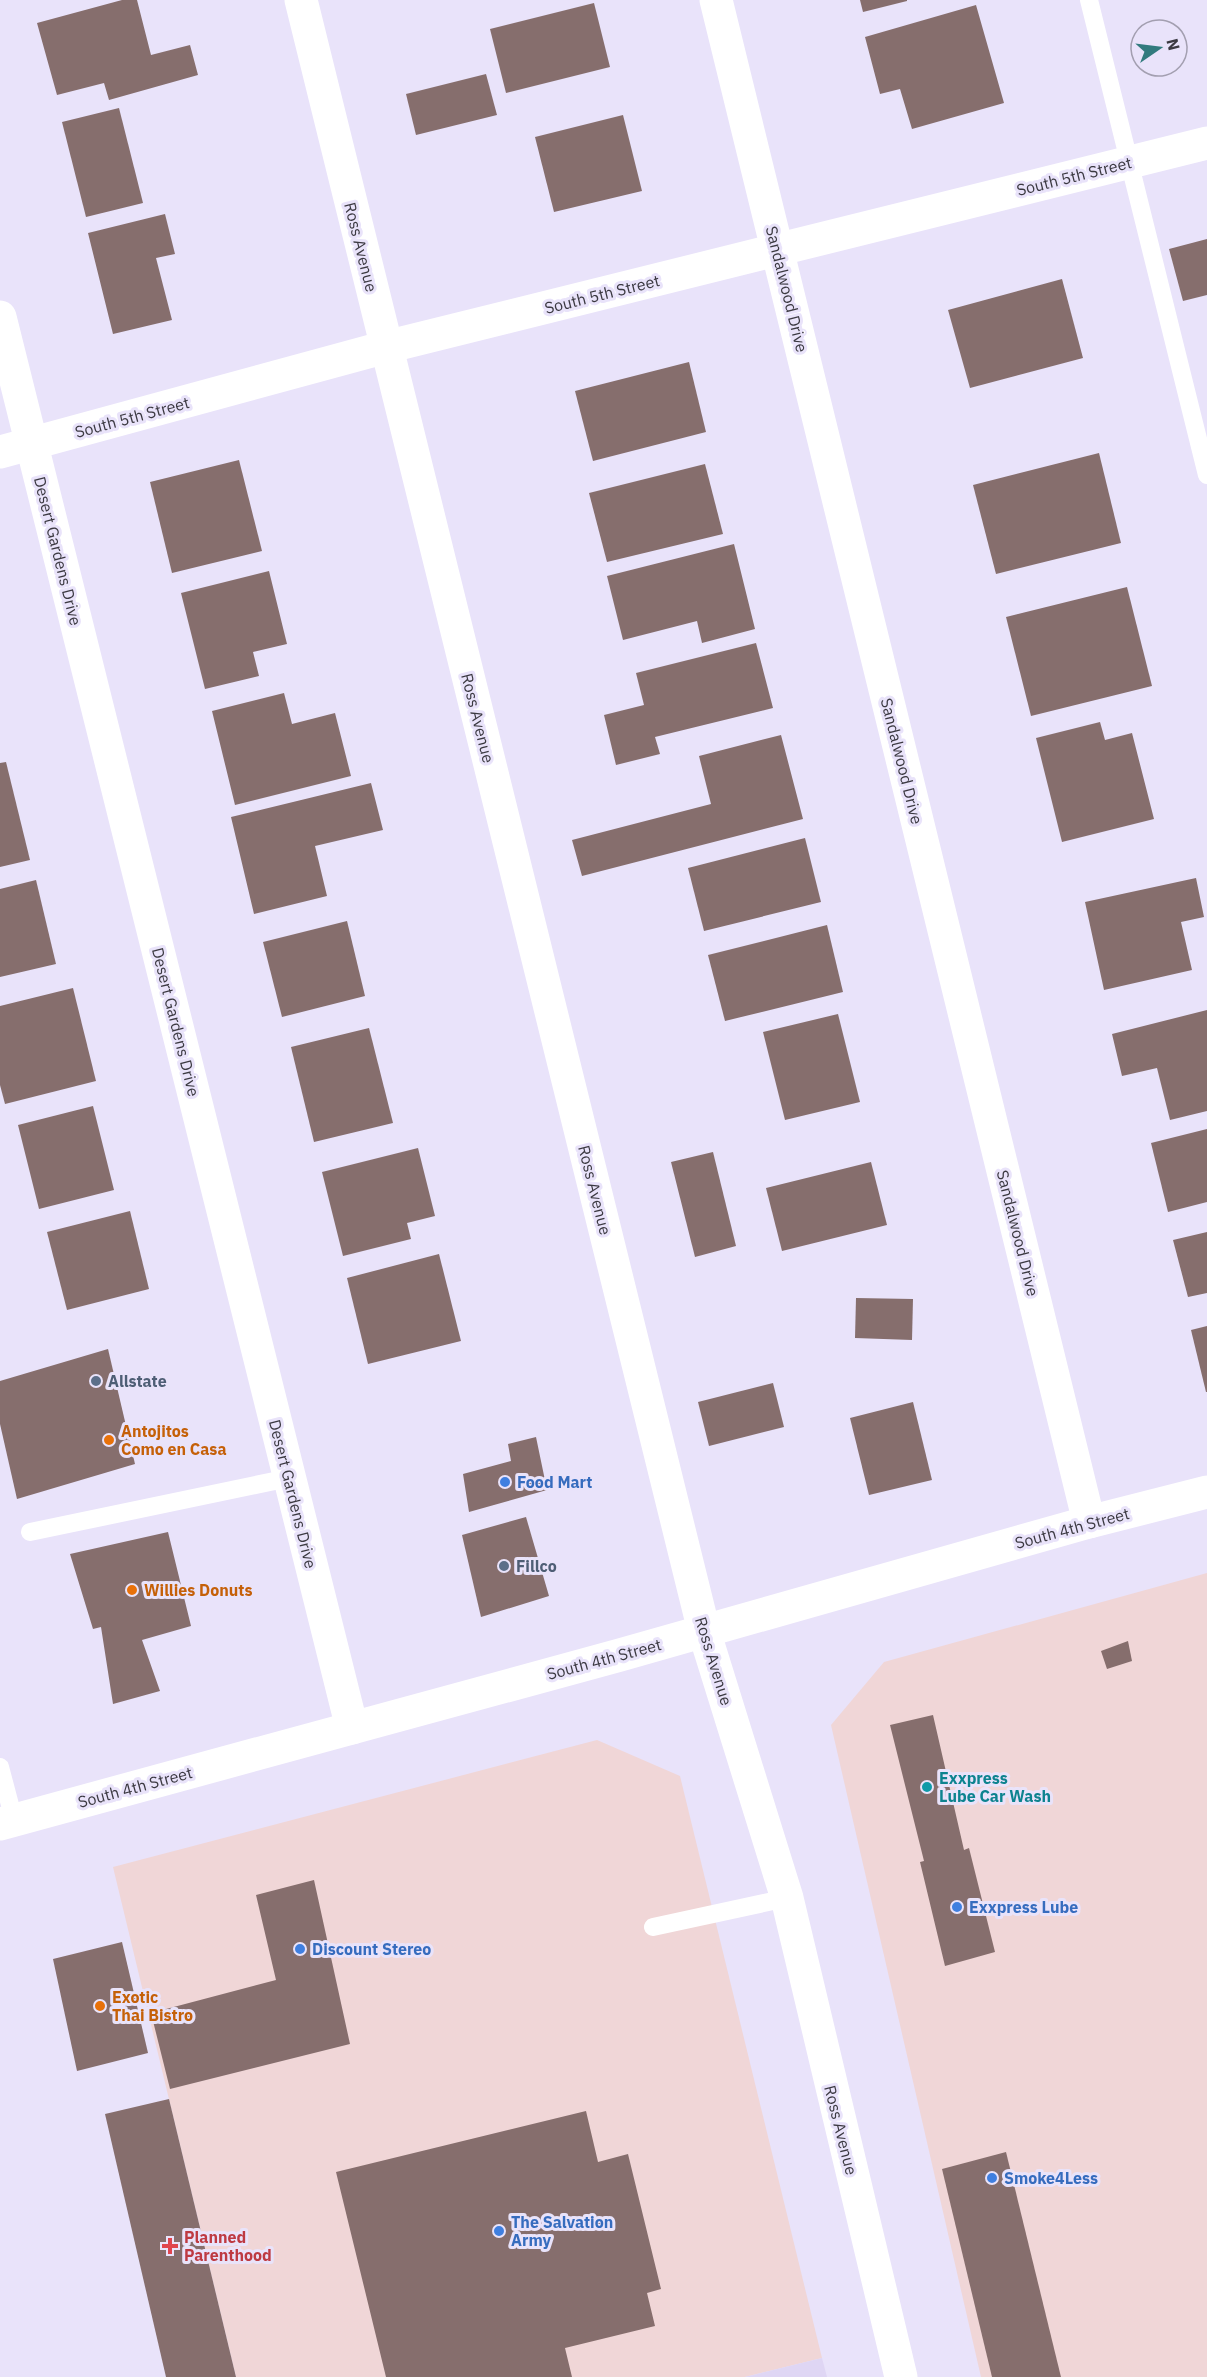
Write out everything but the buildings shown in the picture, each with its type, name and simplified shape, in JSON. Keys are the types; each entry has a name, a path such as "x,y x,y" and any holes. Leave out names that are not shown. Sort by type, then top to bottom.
{"street":[{"name":"Ross Avenue","path":"300,0 704,1631 788,1898 901,2377"},
{"name":"Sandalwood Drive","path":"716,0 1089,1522"},
{"name":"South 5th Street","path":"0,452 386,347 1207,143"},
{"name":"Desert Gardens Drive","path":"0,317 352,1728"},
{"name":"South 4th Street","path":"7,1822 704,1631 1089,1522 1207,1492"}],"lane":[{"path":"1089,0 1207,476"},
{"path":"30,1532 289,1478"},
{"path":"0,1767 7,1822"},
{"path":"653,1927 788,1898"}],"shaded area":[{"path":"1207,1573 1207,2377 981,2377 831,1725 884,1662"},
{"path":"597,1740 680,1776 822,2358 745,2377 236,2377 113,1867"},
{"path":"822,2358 827,2377 745,2377"}],"place":[{"name":"Allstate","path":"96,1381"},
{"name":"Antojitos Como en Casa","path":"109,1440"},
{"name":"Food Mart","path":"505,1482"},
{"name":"Fillco","path":"504,1566"},
{"name":"Willies Donuts","path":"132,1590"},
{"name":"Exxpress Lube Car Wash","path":"927,1787"},
{"name":"Exxpress Lube","path":"957,1907"},
{"name":"Discount Stereo","path":"300,1949"},
{"name":"Exotic Thai Bistro","path":"100,2006"},
{"name":"Smoke4Less","path":"992,2178"},
{"name":"The Salvation Army","path":"499,2231"},
{"name":"Planned Parenthood","path":"170,2246"}]}
